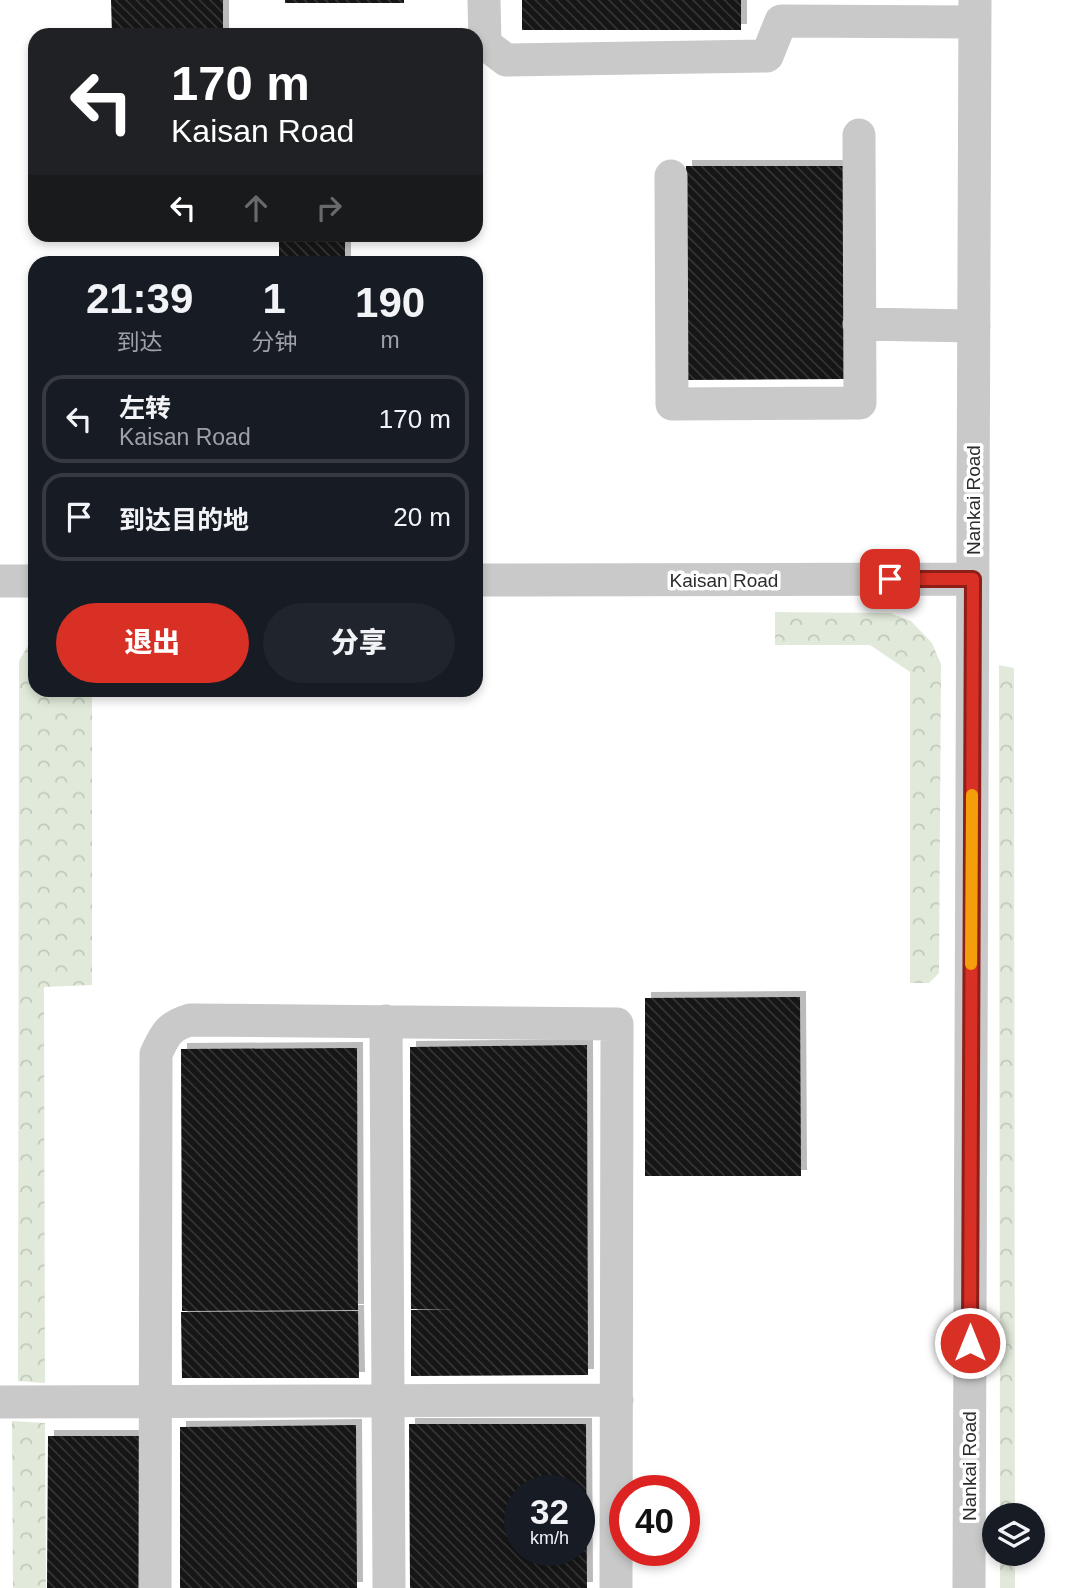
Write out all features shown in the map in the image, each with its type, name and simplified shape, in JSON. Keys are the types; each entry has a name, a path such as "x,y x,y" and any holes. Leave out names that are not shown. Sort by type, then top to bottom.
{"street":[{"path":"484,0 485,44 506,61 767,56 781,10 975,11"},
{"name":"Nankai Road","path":"969,1588 975,11"},
{"path":"671,176 672,404 860,403 859,135"},
{"path":"859,324 974,326"},
{"name":"Kaisan Road","path":"483,580 973,579"},
{"path":"0,581 28,581"},
{"path":"155,1588 156,1054 164,1037 175,1024 190,1020 617,1024 617,1588"},
{"path":"386,1021 389,1588"},
{"path":"0,1402 617,1400"}],"green space":[{"path":"775,612 890,613 911,621 932,643 941,664 939,973 929,983 910,983 910,672 870,645 775,645"},
{"path":"28,646 28,697 92,697 92,985 44,987 45,1383 18,1381 19,661"},
{"path":"999,665 1014,668 1015,1503 1000,1503"},
{"path":"12,1421 45,1423 46,1588 13,1588"},
{"path":"1000,1566 1015,1566 1015,1588 1000,1588"}],"building":[{"path":"111,0 223,0 223,28 112,28"},
{"path":"285,0 404,0 404,3 285,3"},
{"path":"522,0 741,0 741,30 522,30"},
{"path":"686,166 844,166 845,379 687,380"},
{"path":"279,242 345,242 345,256 279,256"},
{"path":"800,997 801,1176 645,1176 645,998"},
{"path":"587,1045 588,1375 411,1376 411,1310 455,1310 411,1309 410,1047"},
{"path":"357,1048 358,1310 182,1311 181,1049"},
{"path":"358,1311 359,1378 182,1378 181,1312"},
{"path":"409,1424 586,1424 586,1475 504,1475 504,1566 587,1566 587,1588 410,1588"},
{"path":"356,1425 357,1588 180,1588 180,1427"},
{"path":"48,1436 140,1436 140,1588 47,1588"}],"slow traffic":[{"path":"971,964 972,795"}],"route":[{"path":"890,579 973,579 970,1343"}]}
